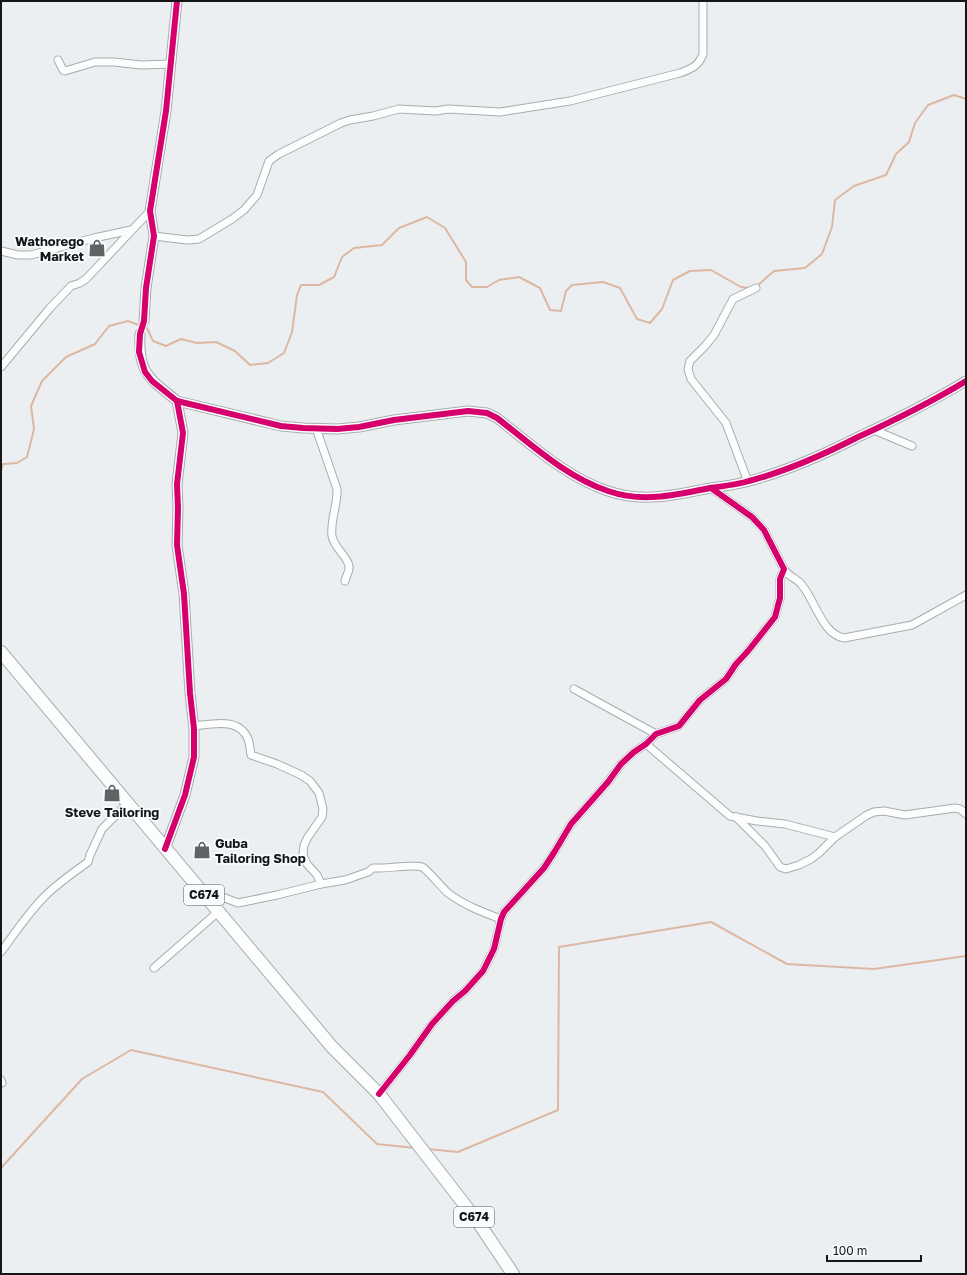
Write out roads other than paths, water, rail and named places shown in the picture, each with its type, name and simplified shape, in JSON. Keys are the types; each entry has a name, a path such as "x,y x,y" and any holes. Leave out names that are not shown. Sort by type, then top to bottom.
{"main road":[{"name":"C674","path":"1,652 84,749 127,804 215,909 332,1046 379,1094 478,1222 497,1248 513,1274"}],"street":[{"path":"177,1 166,111 150,211 154,236 146,288 144,321 140,334 139,352 145,372 152,380 177,401 281,426 337,429 359,427 419,417 468,411 481,411 497,418 576,477 608,491 622,495 643,497 674,496 748,482 798,465 819,457 874,430 942,396 966,381"},
{"path":"154,236 187,240 199,239 232,220 244,210 257,195 269,161 279,154 350,120 399,109 436,111 448,109 500,112 570,101 692,69 701,60 703,54 703,1"},
{"path":"58,60 65,71 95,62 114,62 141,65 170,64"},
{"path":"1,367 55,302 71,286 86,279 150,211"},
{"path":"1,251 18,255 31,255 94,238 131,230"},
{"path":"748,482 726,423 691,379 688,369 690,361 714,335 734,299 756,288"},
{"path":"165,849 185,795 194,757 194,726 190,693 184,594 177,544 177,484 183,433 177,401"},
{"path":"316,428 337,489 332,537 335,545 349,564 345,581"},
{"path":"874,430 912,446"},
{"path":"711,488 752,517 764,530 787,574 802,585 827,627 834,635 844,638 912,625 966,595"},
{"path":"379,1094 432,1024 483,971 494,949 504,912 544,868 571,824 608,782 621,764 656,734 679,726 700,700 726,679 736,664 775,617 780,598 780,579 784,568"},
{"path":"574,690 656,734"},
{"path":"194,726 224,722 239,728 244,732 248,739 251,755 288,768 310,781 319,793 323,809 322,817 304,845 303,855 307,864 317,875 321,884"},
{"path":"646,744 730,816 785,824 835,837"},
{"path":"1,952 44,897 88,862 102,829 127,804"},
{"path":"736,817 765,846 780,867 784,869 799,865 811,859 835,837 860,819 874,812 905,815 960,808 966,814"},
{"path":"154,968 226,898 238,902 277,895 321,884 345,880 368,872 373,868 424,868 447,892 457,900 470,907 501,919"}],"waterway":[{"path":"756,287 774,271 805,268 822,254 832,227 835,200 854,186 886,175 896,154 909,142 915,123 928,105 954,95 966,99"},
{"path":"1,471 3,464 17,463 27,457 34,429 31,406 42,381 66,357 95,344 109,326 128,321 147,328 153,341 166,346 181,339 197,343 216,342 235,351 250,365 268,363 284,353 292,332 297,295 301,285 319,285 334,277 342,257 354,248 382,245 399,228 427,217 445,228 466,262 466,280 472,287 487,287 499,280 519,277 540,288 550,310 561,311 566,291 572,285 603,282 620,288 637,319 650,323 662,309 673,280 690,271 711,270 741,287 750,288"},
{"path":"428,1149 458,1152 558,1110 559,947 711,922 787,964 874,969 966,956"},
{"path":"1,1168 82,1079 131,1050 323,1092 377,1144 415,1148"}],"place":[{"name":"Wathorego Market","path":"97,248"},
{"name":"Steve Tailoring","path":"112,793"},
{"name":"Guba Tailoring Shop","path":"202,850"}]}
